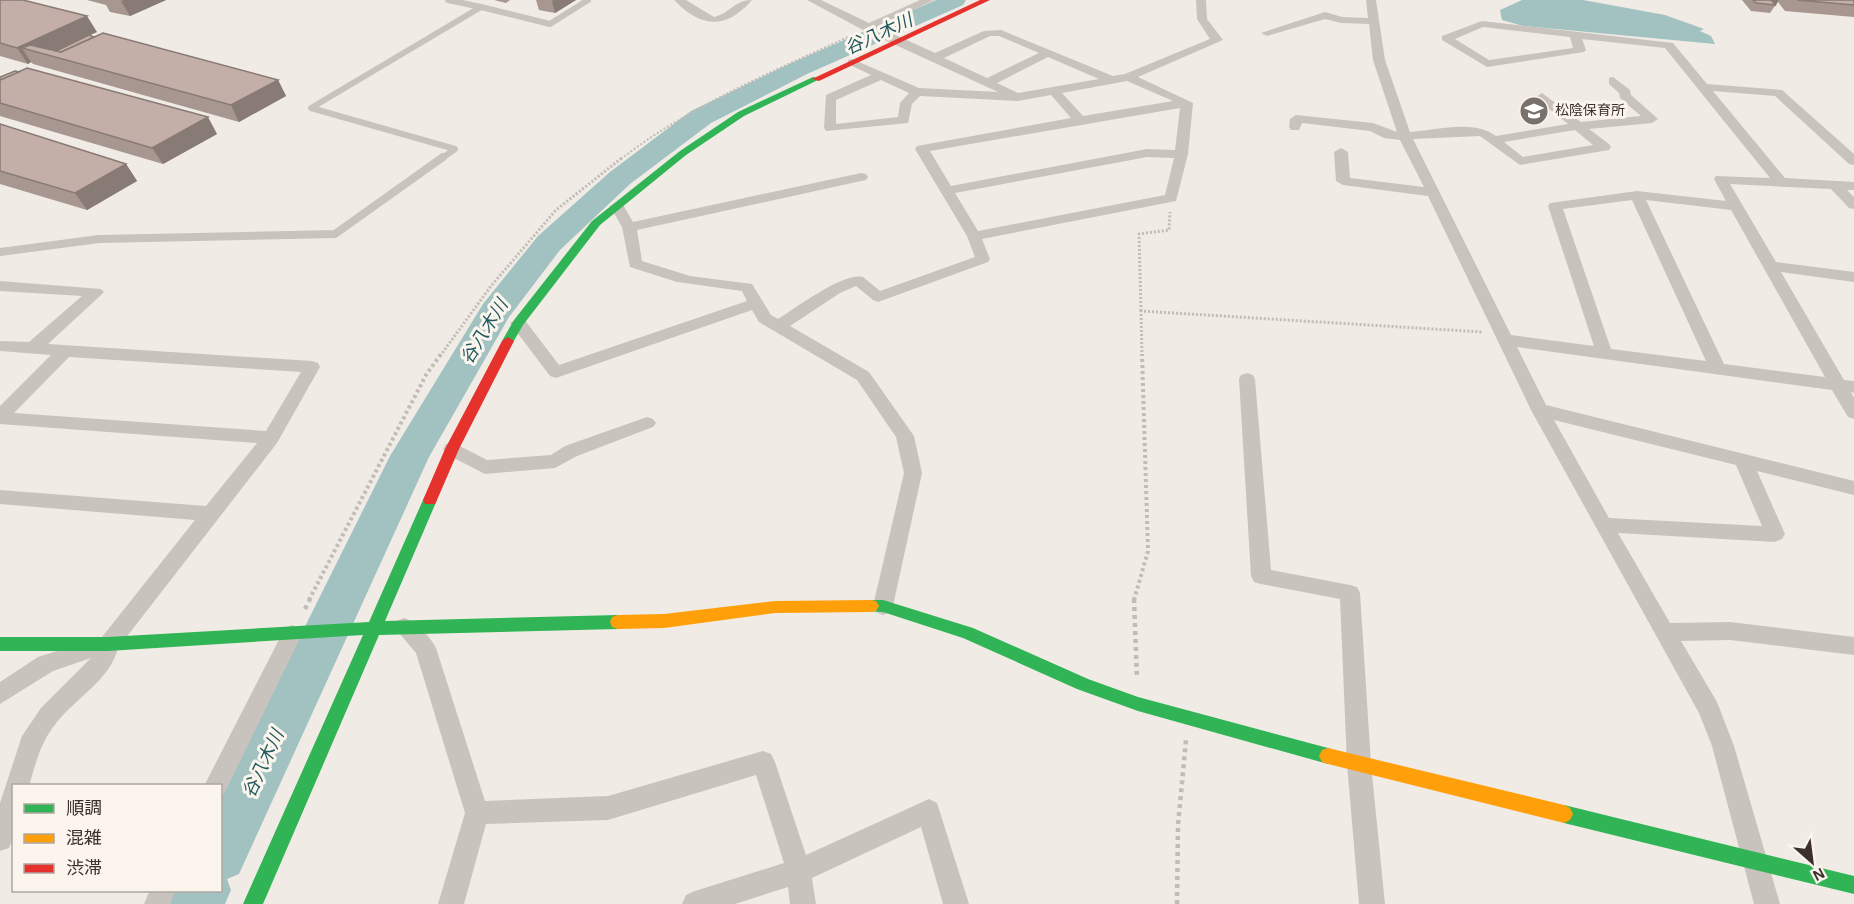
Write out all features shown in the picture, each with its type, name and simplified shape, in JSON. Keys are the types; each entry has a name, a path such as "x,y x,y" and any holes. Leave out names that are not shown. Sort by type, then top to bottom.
{"street":[{"path":"679,0 712,21 724,19 747,0"},
{"path":"812,0 1018,98"},
{"path":"893,0 911,8"},
{"path":"867,28 929,0"},
{"path":"253,904 452,449 518,323 596,223 682,153 741,114 986,0"},
{"path":"852,62 917,92 1018,98 1128,77 1217,40 1202,19 1201,0"},
{"path":"1371,0 1379,60 1405,136 1540,410 1709,709 1723,746 1767,904"},
{"path":"1267,33 1325,15 1341,20 1373,21"},
{"path":"1575,35 1580,50 1487,64 1446,38 1482,24 1669,45 1780,182"},
{"path":"932,59 988,33 1001,33 1112,80"},
{"path":"987,83 1048,53"},
{"path":"879,76 830,98 830,128 904,120 906,103 917,92"},
{"path":"1128,77 1187,103"},
{"path":"1493,140 1578,126 1652,119 1624,96 1626,93 1612,81"},
{"path":"1704,87 1778,93 1854,161"},
{"path":"1054,91 1080,120"},
{"path":"1295,127 1296,119 1373,127 1389,135 1474,131 1484,134 1520,161 1604,147 1542,97"},
{"path":"778,326 835,290 858,280 878,297 983,259 974,236 922,149 1187,103"},
{"path":"974,236 1171,198 1181,154 1187,103"},
{"path":"1341,152 1343,181 1434,193"},
{"path":"947,192 1147,153 1181,154"},
{"path":"629,227 861,177"},
{"path":"1854,186 1721,179 1770,266 1846,386 1854,413"},
{"path":"1836,186 1854,205"},
{"path":"1605,354 1554,207 1637,195 1736,206"},
{"path":"1637,195 1718,369"},
{"path":"617,206 629,227 635,264 660,275 694,283 747,287 765,318 863,376 905,436 913,473 883,606"},
{"path":"1770,266 1854,277"},
{"path":"0,286 96,292 33,348"},
{"path":"518,323 556,372 756,303"},
{"path":"1504,337 1605,354 1846,386"},
{"path":"0,346 312,367 270,438 108,644 104,660 49,716 30,743 18,784"},
{"path":"0,417 65,351"},
{"path":"1247,379 1261,576 1350,593 1359,764 1372,904"},
{"path":"1540,410 1854,488"},
{"path":"0,417 270,438"},
{"path":"452,449 485,466 555,461 571,451 647,423"},
{"path":"1603,525 1775,534 1743,460"},
{"path":"0,497 211,514"},
{"path":"0,644 108,644 374,628 664,621 776,607 883,606 967,633 1073,680 1138,704 1359,764 1854,885"},
{"path":"404,627 425,648 477,813 451,904"},
{"path":"1666,632 1730,631 1854,646"},
{"path":"217,784 292,634"},
{"path":"0,694 46,664 108,644"},
{"path":"477,813 608,808 763,762 800,871 802,904"},
{"path":"0,839 12,803"},
{"path":"694,904 800,871 929,811 956,904"}],"lane":[{"path":"448,0 550,24 588,0"},
{"path":"0,252 99,239 335,234 455,149 311,108 481,7"}],"path":[{"path":"1138,704 1134,595 1148,551 1139,234 1169,230 1171,198"},
{"path":"1141,311 1504,337"},
{"path":"1177,904 1178,825 1188,716"}],"water":[{"path":"1522,0 1583,0 1665,15 1704,29 1700,31 1711,36 1715,44 1523,26 1502,20 1500,10"}],"building":[{"path":"0,0 23,0 87,16 17,48 0,43"},
{"path":"1753,0 1773,0 1775,5 1756,3"},
{"path":"1797,0 1854,0 1854,5"},
{"path":"103,33 278,80 231,105 22,48 30,45 61,52"},
{"path":"89,35 94,37 61,52 56,51"},
{"path":"27,68 208,117 152,148 0,103 0,80"},
{"path":"15,71 19,72 0,80 0,77"},
{"path":"0,124 126,164 75,193 0,171"}],"waterway":[{"name":"谷八木川","path":"222,851 410,456 495,312 549,243 620,178 701,117 798,69 955,0"},
{"name":"谷八木川","path":"197,904 203,892"}],"traffic: fast":[{"path":"508,341 518,323 596,223 683,153 741,114 816,79"},
{"path":"253,904 430,500"},
{"path":"871,606 883,606 967,633 1083,684 1138,704 1328,756"},
{"path":"0,644 108,644 374,628 618,622"},
{"path":"1564,814 1854,885"}],"traffic: slow":[{"path":"618,622 664,621 775,607 871,606"},
{"path":"1328,756 1564,814"}],"traffic: jam":[{"path":"816,79 986,0"},
{"path":"430,500 452,449 508,341"}],"place":[{"name":"松陰保育所","path":"1534,111"}]}
